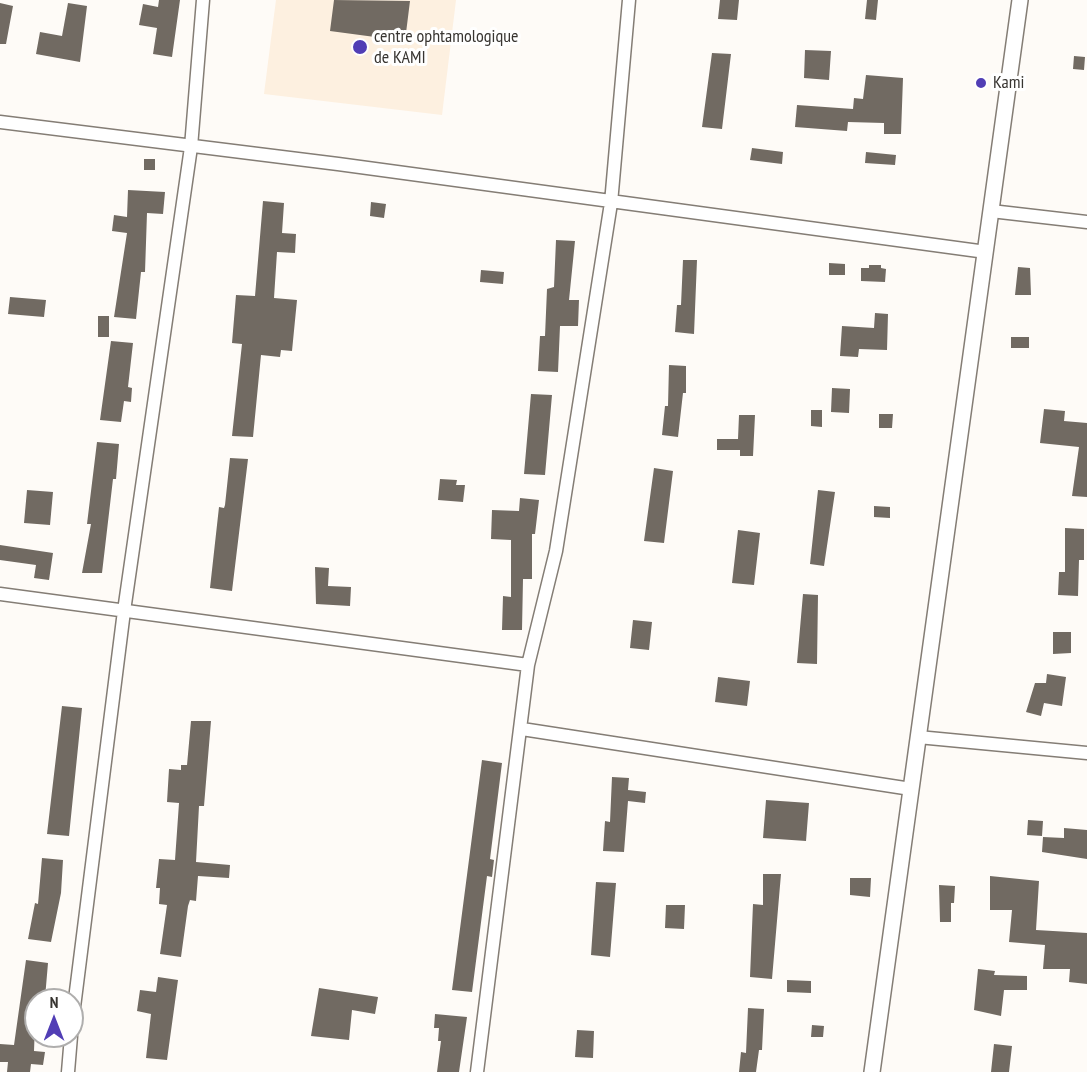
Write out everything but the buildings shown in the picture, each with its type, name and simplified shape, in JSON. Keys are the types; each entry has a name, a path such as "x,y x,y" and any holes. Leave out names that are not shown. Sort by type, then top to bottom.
{"street":[{"path":"76,988 124,611 190,147 203,0"},
{"path":"477,1072 522,729 528,665 556,551 611,203 629,0"},
{"path":"872,1072 1020,0"},
{"path":"0,122 338,164 611,203 986,252"},
{"path":"991,211 1087,222"},
{"path":"0,594 528,665"},
{"path":"522,729 911,789"},
{"path":"918,737 1087,753"},
{"path":"68,1072 70,1048"}],"shaded area":[{"name":"centre ophtamologique de KAMI","path":"276,0 456,0 442,115 264,94"}],"place":[{"name":"centre ophtamologique de KAMI","path":"360,47"},
{"name":"Kami","path":"981,83"}]}
